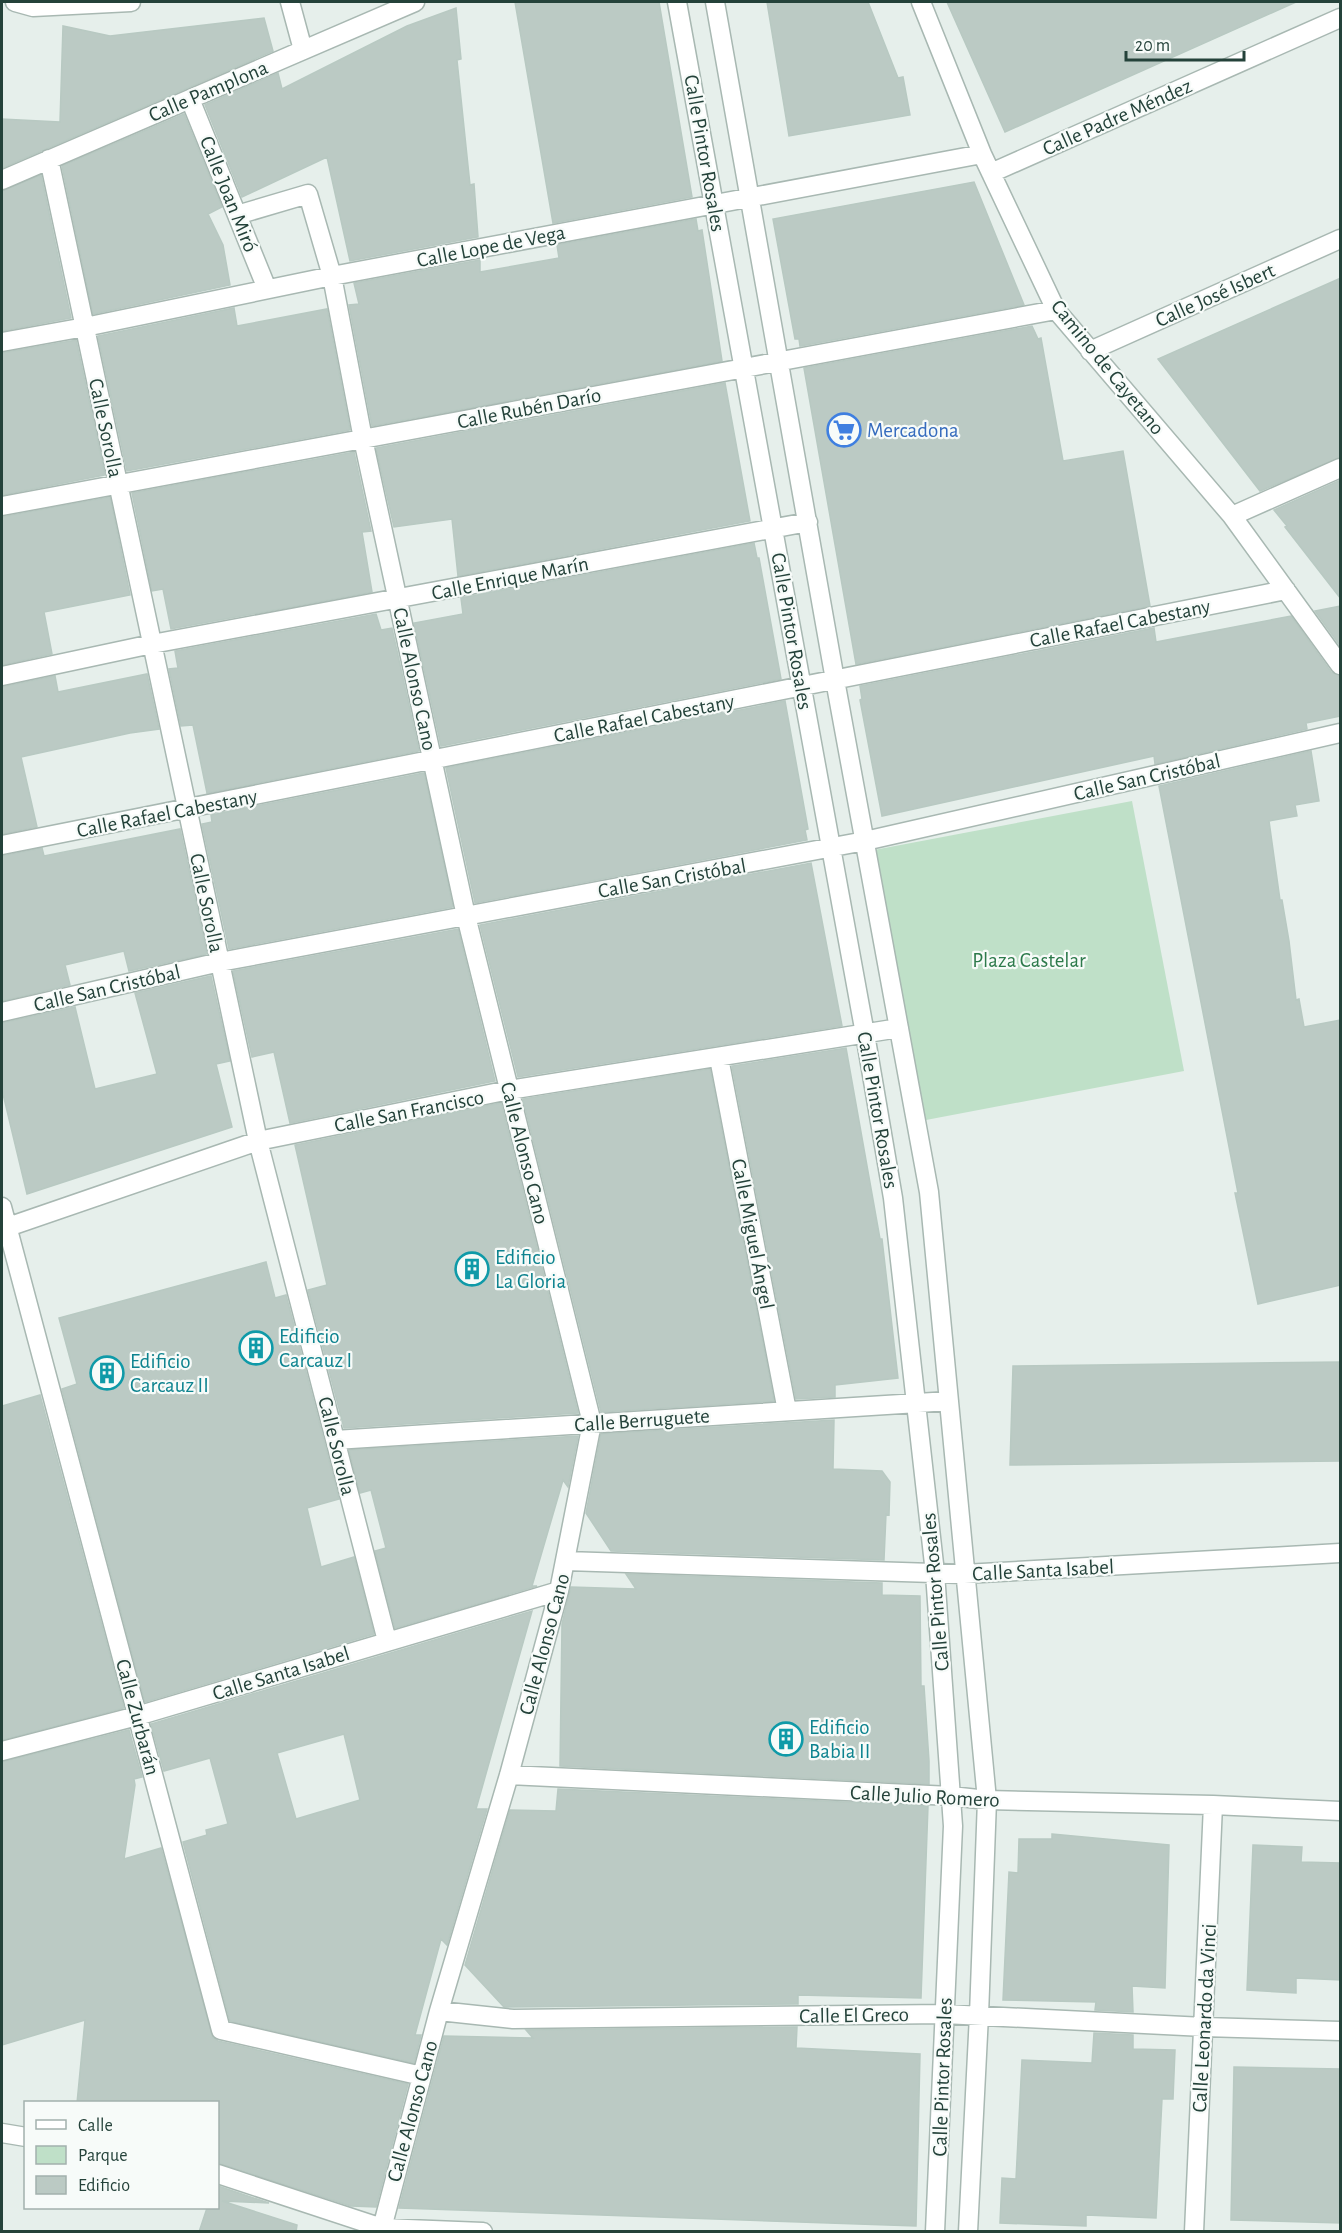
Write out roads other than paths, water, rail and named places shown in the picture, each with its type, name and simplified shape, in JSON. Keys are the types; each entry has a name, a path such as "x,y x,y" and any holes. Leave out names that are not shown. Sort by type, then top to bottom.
{"street":[{"path":"15,2 33,7 130,2"},
{"path":"290,2 303,50"},
{"name":"Calle Pamplona","path":"2,180 415,2"},
{"name":"Calle Pintor Rosales","path":"677,2 893,1198 935,1573 953,1826 935,2232"},
{"name":"Calle Pintor Rosales","path":"715,2 929,1192 987,1800 968,2232"},
{"name":"Camino de Cayetano","path":"921,2 982,154 1056,310 1232,516 1341,664"},
{"name":"Calle Padre Méndez","path":"991,173 1341,18"},
{"name":"Calle Joan Miró","path":"190,99 267,289"},
{"name":"Calle Lope de Vega","path":"2,342 332,276 982,154"},
{"name":"Calle Sorolla","path":"49,159 258,1141 387,1641"},
{"name":"Calle Alonso Cano","path":"237,214 308,194 332,276 363,439 466,916 592,1423 559,1591 509,1775 439,2011 381,2230"},
{"name":"Calle José Isbert","path":"1090,351 1341,239"},
{"name":"Calle Rubén Darío","path":"2,506 1056,310"},
{"path":"1232,516 1341,468"},
{"name":"Calle Enrique Marín","path":"2,676 153,644 807,522"},
{"name":"Calle Rafael Cabestany","path":"2,845 1286,590"},
{"name":"Calle San Cristóbal","path":"2,1012 220,962 865,842 1341,734"},
{"name":"Calle San Francisco","path":"4,1228 258,1141 509,1090 899,1028"},
{"name":"Calle Miguel Ángel","path":"719,1058 787,1411"},
{"name":"Calle Zurbarán","path":"2,1207 4,1228 221,2030 422,2076"},
{"name":"Calle Berruguete","path":"335,1440 949,1401"},
{"name":"Calle Santa Isabel","path":"566,1561 964,1574 1341,1553"},
{"name":"Calle Santa Isabel","path":"2,1751 137,1716 559,1591"},
{"name":"Calle Julio Romero","path":"509,1775 951,1796 987,1800 1213,1805 1341,1811"},
{"name":"Calle Leonardo da Vinci","path":"1194,2232 1213,1805"},
{"name":"Calle El Greco","path":"439,2011 513,2019 944,2014 1204,2027 1341,2031"},
{"path":"2,2133 24,2137"},
{"path":"219,2174 381,2230 483,2232"}],"place":[{"name":"Mercadona","path":"844,430"},
{"name":"Edificio La Gloria","path":"472,1269"},
{"name":"Edificio Carcauz I","path":"256,1348"},
{"name":"Edificio Carcauz II","path":"107,1373"},
{"name":"Edificio Babia II","path":"786,1739"}],"park label":[{"name":"Plaza Castelar","path":"1029,960"}]}
